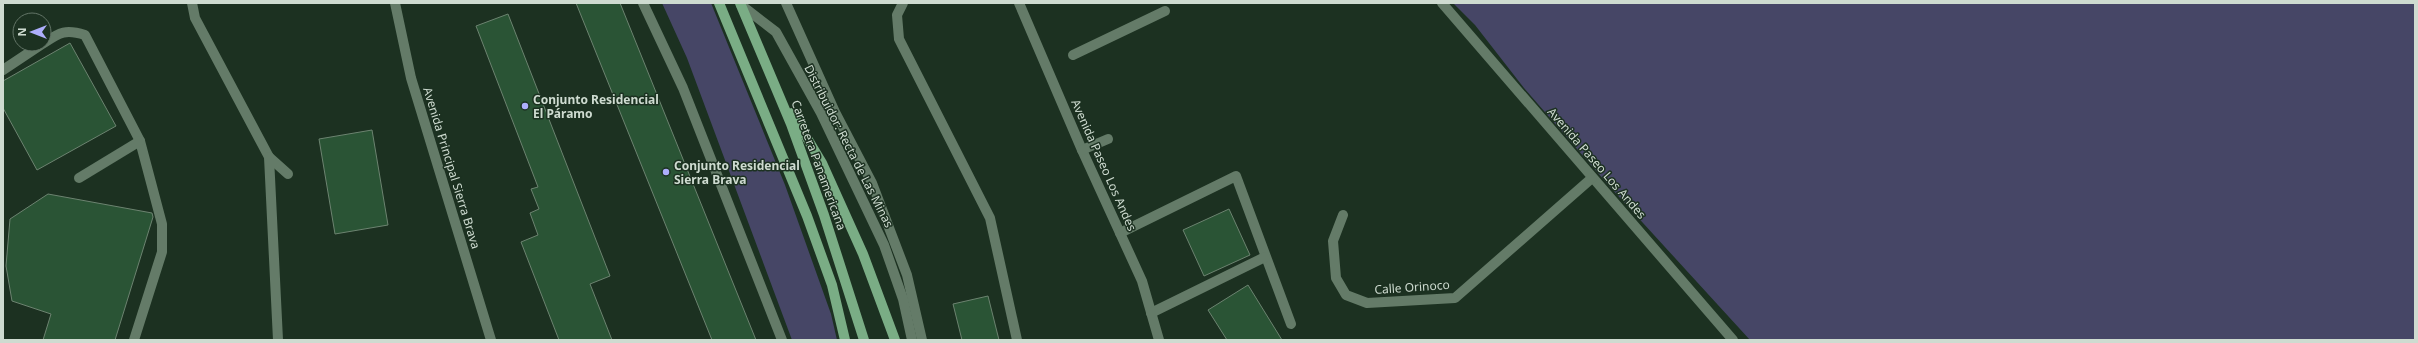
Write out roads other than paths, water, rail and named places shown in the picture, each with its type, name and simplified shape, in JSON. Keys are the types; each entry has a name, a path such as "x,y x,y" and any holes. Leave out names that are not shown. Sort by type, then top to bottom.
{"main road":[{"path":"719,3 807,216 832,285 844,340"},
{"name":"Carretera Panamericana","path":"740,4 778,89 827,222 864,340"},
{"path":"778,89 822,163 863,254 895,340"}],"street":[{"path":"192,3 195,18 269,157 288,174"},
{"name":"Avenida Principal Sierra Brava","path":"395,3 411,78 491,340"},
{"path":"643,3 683,88 782,340"},
{"path":"786,3 835,112 872,183 907,275 922,340"},
{"path":"903,3 897,15 899,39 990,218 1017,340"},
{"name":"Avenida Paseo Los Andes","path":"1019,3 1082,150 1142,281 1159,340"},
{"name":"Avenida Paseo Los Andes","path":"1442,3 1733,340"},
{"name":"Distribuidor: Recta de Las Minas","path":"740,4 776,32 821,113 884,245 903,299 912,340"},
{"path":"1073,55 1165,11"},
{"path":"52,37 58,33 72,31 85,35 140,141 162,224 162,252 134,340"},
{"path":"3,70 30,52"},
{"path":"1082,150 1108,139"},
{"path":"79,178 140,141"},
{"path":"269,157 278,340"},
{"path":"1120,233 1236,176 1291,324"},
{"name":"Calle Orinoco","path":"1343,215 1333,241 1336,278 1346,295 1367,303 1455,298 1592,178"},
{"path":"1151,313 1265,257"}],"place":[{"name":"Conjunto Residencial El Páramo","path":"525,106"},
{"name":"Conjunto Residencial Sierra Brava","path":"666,172"}]}
